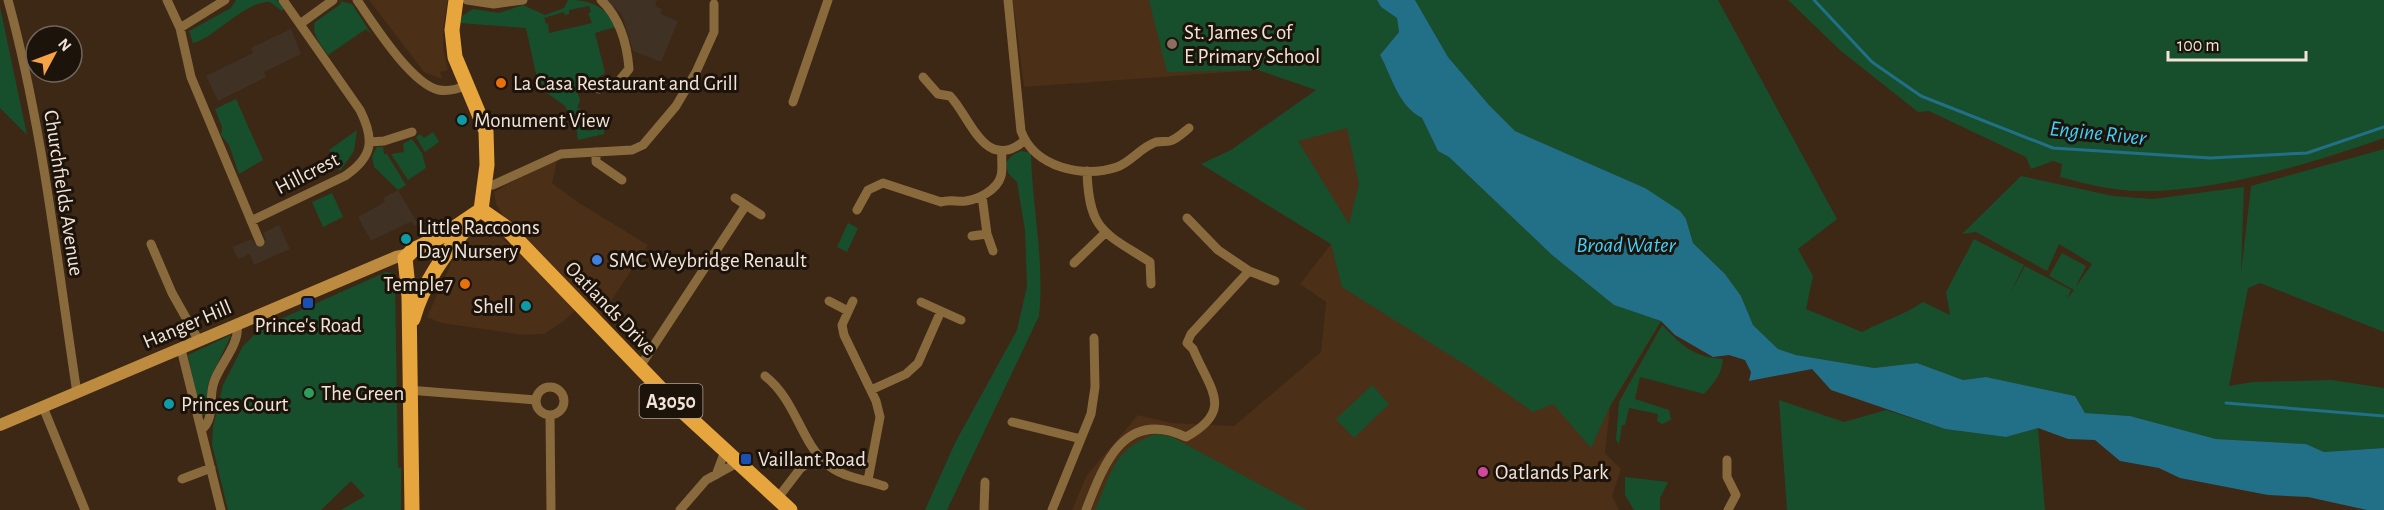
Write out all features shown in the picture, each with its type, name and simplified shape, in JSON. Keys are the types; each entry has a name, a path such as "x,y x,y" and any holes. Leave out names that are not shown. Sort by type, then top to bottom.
{"main road":[{"path":"410,331 417,305 439,263 481,210 487,155 486,131 452,43 456,0"},
{"name":"Hanger Hill","path":"0,425 199,341 402,264 420,246 444,235 481,210"},
{"name":"Oatlands Drive","path":"481,210 504,225 639,368 790,510"},
{"path":"420,246 431,253 439,263"},
{"path":"402,264 417,280 430,280"},
{"path":"402,264 410,331 408,390 412,510"}],"street":[{"name":"Churchfields Avenue","path":"8,0 20,43 36,128 77,393"},
{"path":"167,0 180,28 191,77 260,242"},
{"path":"180,28 225,0"},
{"path":"283,0 360,110 367,124 370,141 384,141 412,132"},
{"path":"300,24 333,0"},
{"path":"357,0 416,75 439,90 454,90 467,85"},
{"path":"467,0 494,4 523,0"},
{"path":"600,89 619,81 629,69 628,53 616,18 602,0"},
{"path":"793,102 828,0"},
{"path":"1008,0 1019,116 1024,141 1043,159 1057,166 1088,171 1118,167 1141,150 1157,142 1172,141 1189,128"},
{"path":"484,186 493,185 561,154 632,150 643,145 676,106 709,45 714,32 714,4"},
{"path":"923,77 938,94 950,96 966,122 984,141 1002,152 1009,152 1024,141"},
{"name":"Hillcrest","path":"251,221 345,176 358,167 365,158 370,141"},
{"path":"596,152 596,162 622,180"},
{"path":"857,210 868,190 883,183 941,202 949,200 963,202 982,196 992,189 1000,178 1002,152"},
{"path":"1088,171 1088,201 1093,218 1104,233 1150,262 1151,285"},
{"path":"982,196 987,234 993,251"},
{"path":"735,198 761,215"},
{"path":"639,368 746,205"},
{"path":"1187,218 1218,250 1249,271 1275,281"},
{"path":"1074,263 1104,233"},
{"path":"972,236 987,234"},
{"path":"151,244 172,293 199,341"},
{"path":"1086,510 1116,447 1133,434 1153,427 1172,430 1186,437 1201,428 1214,415 1216,400 1193,350 1187,343 1191,334 1249,271"},
{"path":"829,301 849,311"},
{"path":"853,301 842,325 844,335 871,390 880,417 868,480"},
{"path":"921,302 961,320"},
{"path":"871,390 906,374 918,363 941,311"},
{"path":"201,430 209,422 213,384 236,340 237,326"},
{"path":"1052,510 1091,414 1095,387 1094,338"},
{"path":"181,349 221,510"},
{"path":"765,376 779,387 826,464 843,475 884,486"},
{"path":"552,387 560,392 564,400 562,409 550,415 538,409 536,400 543,389 552,387"},
{"path":"408,390 536,400"},
{"path":"43,407 85,510"},
{"path":"550,415 551,510"},
{"path":"1012,422 1081,439"},
{"path":"716,475 725,451"},
{"path":"777,499 800,469 818,454"},
{"path":"1727,460 1727,477 1736,495 1728,510"},
{"path":"680,510 692,494 716,475 738,463"},
{"path":"182,479 211,468"},
{"path":"984,510 985,482"}],"shaded area":[{"path":"369,0 448,0 443,28 443,49 448,70 440,72 442,79 424,72"},
{"path":"607,0 657,0 655,6 662,9 660,14 678,21 661,62 633,51 622,15"},
{"name":"St. James C of E Primary School","path":"1013,0 1360,0 1258,70 1024,87"},
{"path":"291,29 301,54 264,72 266,77 218,101 206,76 253,53 251,48"},
{"path":"1389,95 1438,151 1449,157 1552,255 1614,305 1661,321 1610,407 1605,453 1621,469 1612,496 1619,510 1072,510 1087,475 1138,415 1171,423 1234,426 1321,352 1326,302 1300,284 1331,244 1259,200 1298,140"},
{"path":"557,161 552,183 576,201 648,245 598,321 582,304 564,321 544,334 523,335 441,323 427,317 456,253 465,237 474,232 484,230 497,234 532,264 496,204 494,192 530,171"},
{"path":"398,190 418,224 414,226 412,221 371,241 358,217 385,202 383,198"},
{"path":"279,225 290,249 254,265 250,254 238,259 232,247 252,239 255,245 266,240 263,233"}],"green space":[{"path":"236,0 276,0 285,7 282,11 270,2 261,3 241,13 202,40 193,43 189,31 231,8"},
{"path":"568,0 590,3 602,9 615,27 595,33 605,73 586,85 586,88 576,88 580,100 577,109 580,108 586,131 604,128 604,134 578,140 576,127 565,106 547,93 536,74 526,28 460,23 462,16 473,9 499,13 523,5 545,15 564,8","holes":["589,6 591,12 588,13 592,23 549,33 548,23 546,24 544,18 564,12 565,15 569,14 569,10"]},
{"path":"1149,0 1377,0 1381,7 1397,18 1399,32 1380,55 1401,99 1422,118 1438,151 1449,157 1552,255 1614,305 1661,321 1610,406 1591,448 1553,404 1533,412 1472,369 1342,287 1331,244 1201,164 1231,150 1316,90 1258,70 1167,72","holes":["1347,128 1359,184 1349,224 1298,141"]},
{"path":"1415,0 1718,0 1837,219 1798,249 1813,276 1806,309 1862,332 1923,302 1950,315 1946,292 1974,239 2024,265 2009,296 2025,266 2071,290 2067,299 2074,290 2049,276 2062,253 2086,266 2075,288 2092,264 2059,244 2047,271 1976,232 1962,234 2021,176 2113,196 2153,199 2244,187 2241,273 2251,186 2384,149 2384,332 2260,283 2248,288 2229,386 2253,382 2332,380 2384,388 2384,448 2324,452 2306,444 2216,439 2130,416 2085,413 2075,396 1986,377 1963,380 1917,363 1874,368 1796,355 1778,349 1753,325 1741,296 1725,274 1693,243 1686,219 1645,188 1515,131 1489,105 1448,57"},
{"path":"1788,0 2384,0 2384,138 2296,166 2201,187 2141,191 2090,185 2060,177 2062,164 2053,161 2031,169 2026,157 1929,111 1918,112 1841,51"},
{"path":"340,1 352,4 372,35 366,29 328,55 314,31 314,26 315,22 341,4"},
{"path":"0,7 27,135 0,108"},
{"path":"236,99 263,160 239,174 229,145 221,135 222,127 215,109"},
{"path":"357,130 354,151 340,171 329,150"},
{"path":"433,132 439,142 425,152 416,137 420,134 424,138"},
{"path":"412,139 422,153 426,168 408,180 391,154 404,152 403,144"},
{"path":"377,147 383,147 384,154 387,154 406,185 398,190 374,167 372,156"},
{"path":"1021,151 1031,153 1039,254 1039,316 947,510 925,510 955,443 1017,330 1027,286 1025,230 1017,182 1008,173 1006,162"},
{"path":"332,193 343,217 323,227 312,202"},
{"path":"848,223 858,228 847,252 837,247"},
{"name":"The Green","path":"386,272 391,273 395,280 398,468 401,467 401,510 341,510 365,496 351,481 321,510 228,510 212,445 213,427 223,385 243,346 256,333 274,322"},
{"path":"1662,325 1676,339 1696,353 1723,359 1721,369 1704,394 1640,377 1635,399 1669,410 1671,420 1662,424 1657,421 1658,414 1629,408 1625,425 1622,425 1619,444 1616,440 1619,402"},
{"path":"231,335 208,384 205,414 201,417 188,355"},
{"path":"1372,385 1389,404 1354,438 1336,419"},
{"path":"1779,400 1844,422 1886,410 1945,429 2006,437 2038,428 2045,510 1787,510"},
{"path":"1156,434 1172,437 1307,510 1095,510 1110,473 1122,455 1142,440"},
{"path":"1625,477 1668,482 1660,498 1660,510 1634,510 1625,495"}],"water":[{"name":"Broad Water","path":"1377,0 1415,0 1448,57 1489,105 1515,131 1645,188 1680,211 1686,219 1693,243 1725,274 1741,296 1753,325 1778,349 1796,355 1874,368 1917,363 1963,380 1986,377 2075,396 2085,413 2130,416 2216,439 2306,444 2324,452 2384,448 2384,510 2367,510 2308,497 2268,495 2180,478 2159,468 2120,461 2095,440 2068,439 2038,428 2006,437 1945,429 1831,390 1812,369 1749,381 1751,372 1745,360 1729,355 1713,357 1675,335 1661,321 1614,305 1552,255 1449,157 1438,151 1422,118 1401,99 1380,55 1399,32 1397,18 1381,7"}],"waterway":[{"name":"Engine River","path":"1814,0 1872,62 1921,96 2053,148 2210,158 2307,153 2384,127"},
{"path":"2226,403 2384,416"}],"place":[{"name":"St. James C of E Primary School","path":"1172,44"},
{"name":"La Casa Restaurant and Grill","path":"501,83"},
{"name":"Monument View","path":"462,120"},
{"name":"Little Raccoons Day Nursery","path":"406,239"},
{"name":"SMC Weybridge Renault","path":"597,260"},
{"name":"Temple7","path":"465,284"},
{"name":"Prince's Road","path":"308,303"},
{"name":"Shell","path":"526,306"},
{"name":"The Green","path":"309,393"},
{"name":"Princes Court","path":"169,404"},
{"name":"Vaillant Road","path":"746,459"},
{"name":"Oatlands Park","path":"1483,472"}]}
